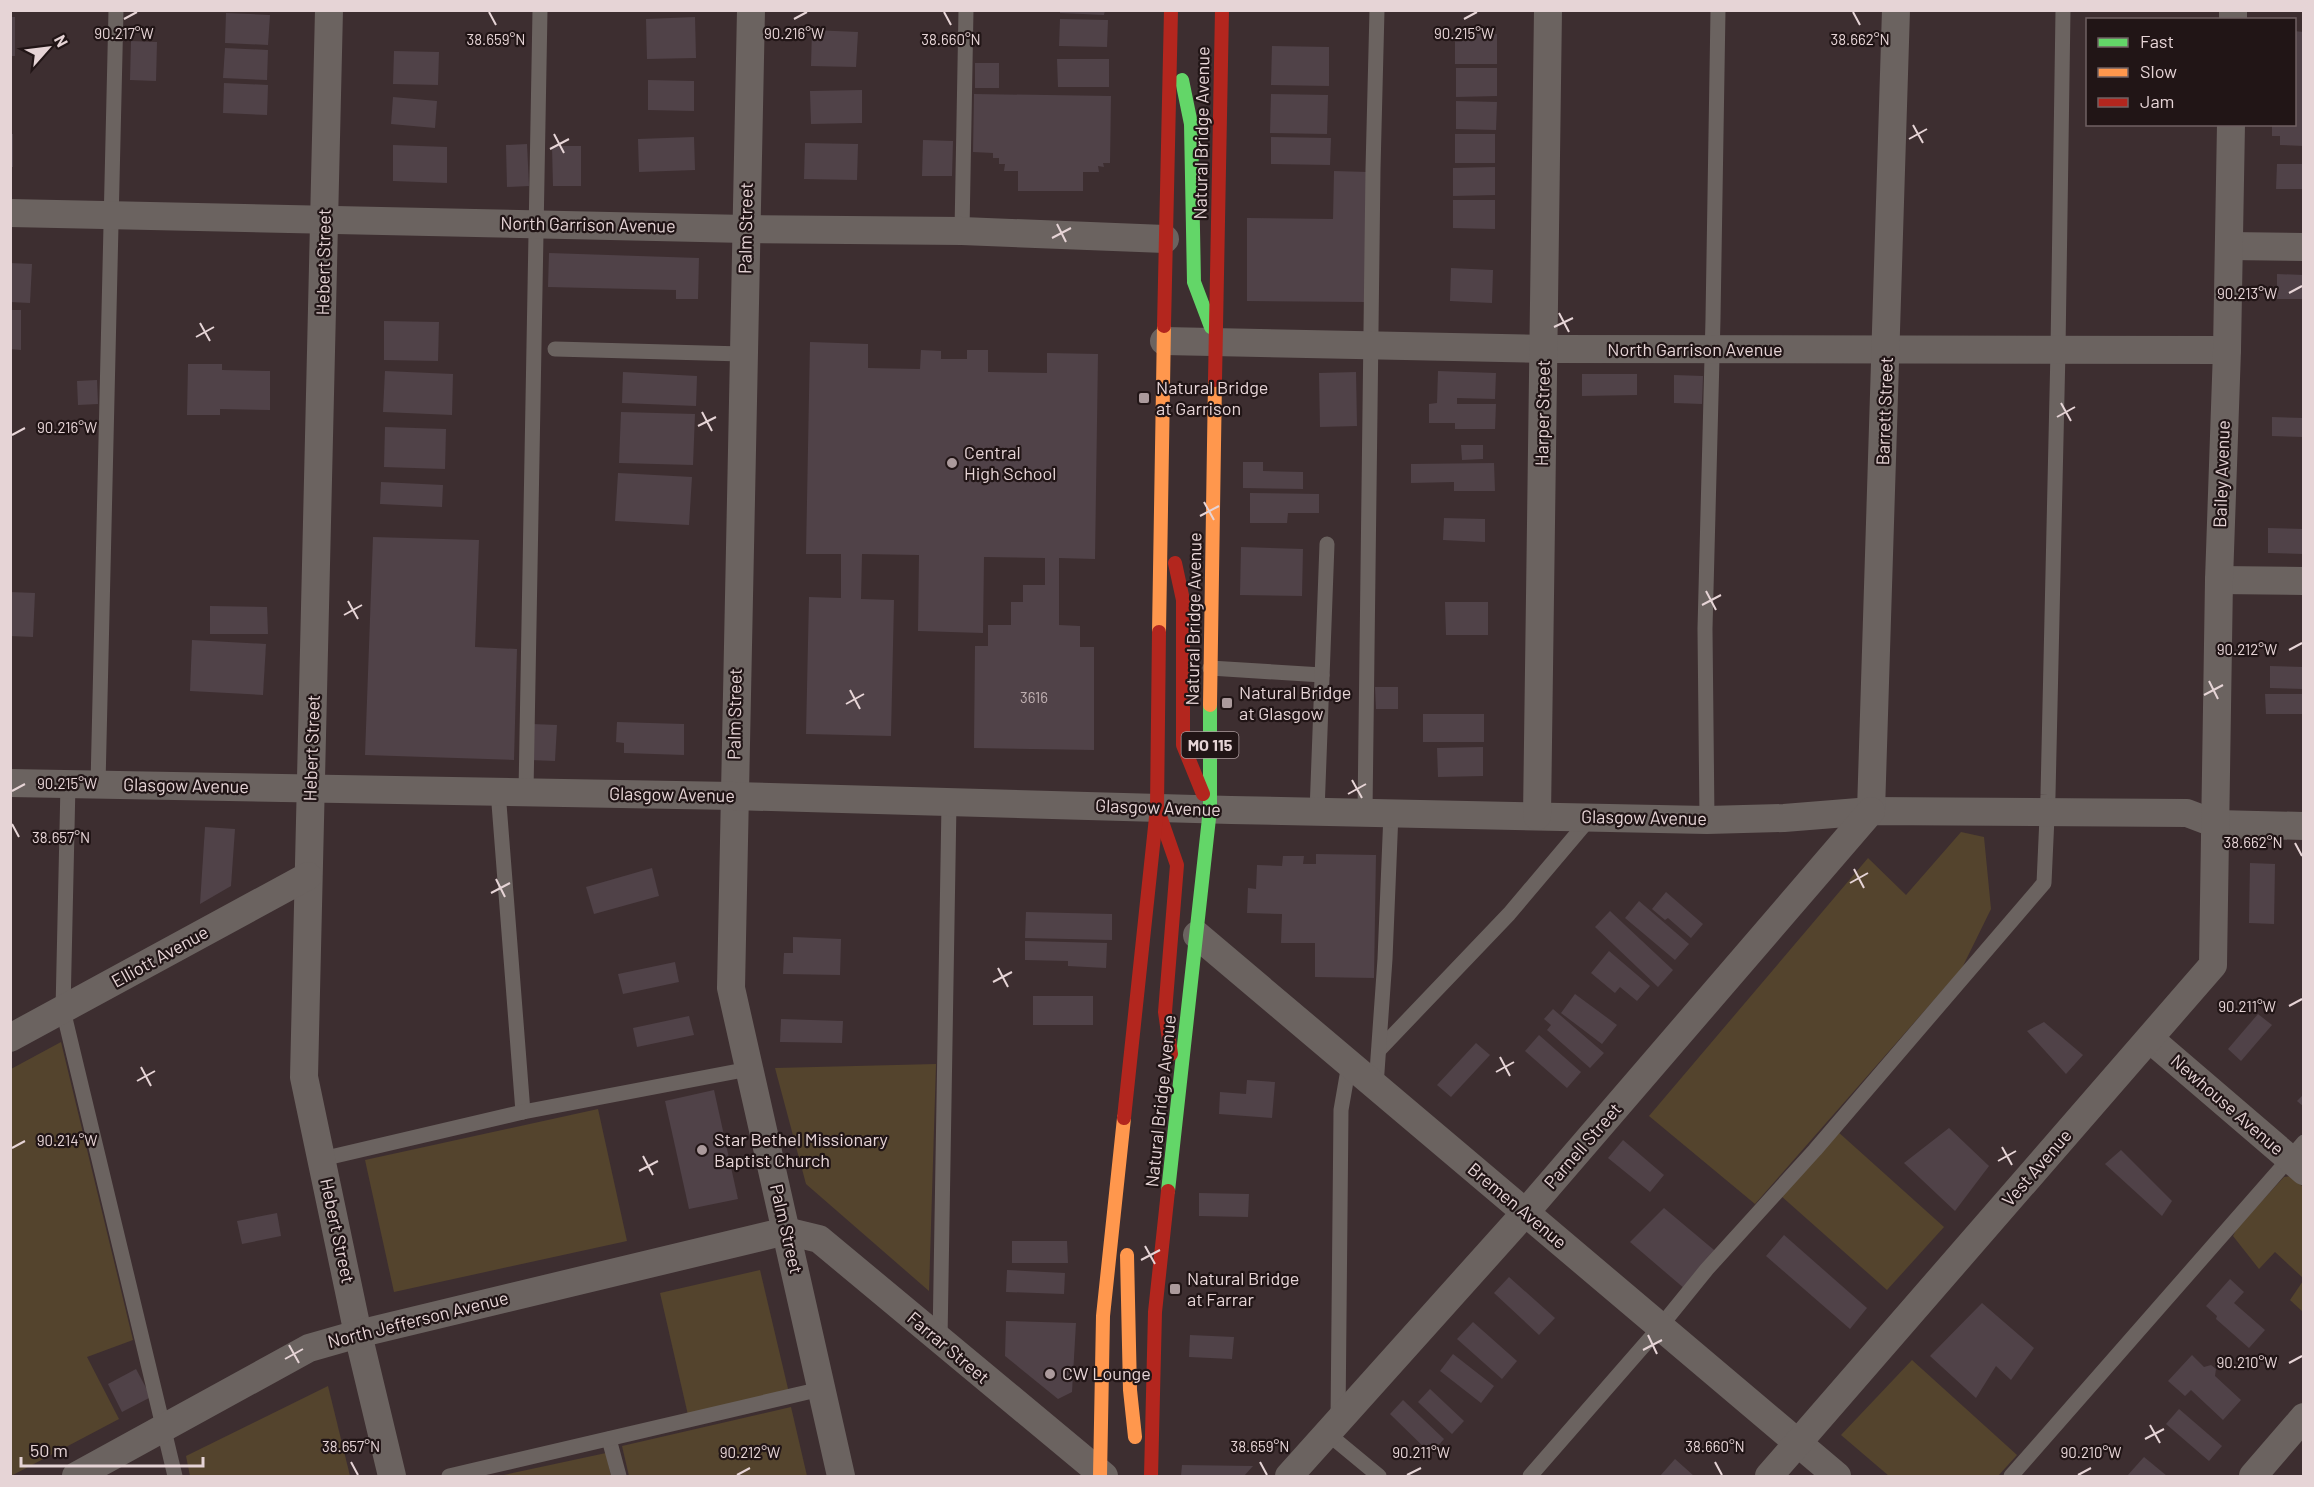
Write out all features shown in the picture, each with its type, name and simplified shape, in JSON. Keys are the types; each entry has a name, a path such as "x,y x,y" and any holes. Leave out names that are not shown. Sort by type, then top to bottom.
{"main road":[{"name":"Natural Bridge Avenue","path":"1151,1476 1155,1312 1210,809 1210,668 1222,10"},
{"name":"Natural Bridge Avenue","path":"1101,1476 1103,1316 1157,808 1170,16"},
{"path":"1170,16 1191,124 1194,282 1217,342"},
{"path":"1161,502 1183,600 1183,745 1210,809"},
{"path":"1157,808 1177,865 1165,1012 1178,1110"},
{"path":"1119,1167 1126,1251 1130,1390 1143,1476"}],"street":[{"name":"Hebert Street","path":"329,10 304,1077 358,1334 392,1476"},
{"name":"Palm Street","path":"751,10 730,988 841,1476"},
{"name":"Harper Street","path":"1537,816 1548,10"},
{"name":"Barrett Street","path":"1871,811 1896,10"},
{"name":"Bailey Avenue","path":"2216,824 2219,580 2227,350 2231,126"},
{"name":"North Garrison Avenue","path":"10,213 746,229 962,231 1165,239"},
{"path":"2229,246 2304,247"},
{"name":"North Garrison Avenue","path":"1164,341 1544,350 2227,350"},
{"path":"2219,580 2304,581"},
{"name":"Glasgow Avenue","path":"10,783 733,796 1707,820 1784,818 1871,811 2187,813 2216,824 2304,826"},
{"name":"Parnell Street","path":"1289,1476 1526,1213 1871,811"},
{"name":"Vest Avenue","path":"1769,1476 2213,965 2216,824"},
{"name":"Elliott Avenue","path":"10,1038 308,876"},
{"name":"Bremen Avenue","path":"1197,935 1838,1476"},
{"name":"Newhouse Avenue","path":"2150,1039 2299,1157"},
{"name":"Farrar Street","path":"786,1231 819,1239 1101,1476"},
{"name":"North Jefferson Avenue","path":"76,1476 309,1348 358,1334 786,1231"},
{"path":"2253,1476 2304,1418"}],"lane":[{"path":"98,785 116,10"},
{"path":"526,792 540,10"},
{"path":"962,231 966,10"},
{"path":"1376,1086 1385,959 1378,813 1371,345 1377,10"},
{"path":"1707,820 1705,630 1718,10"},
{"path":"1530,1476 1660,1327 1707,1269 1815,1150 2044,883 2048,812 2063,10"},
{"path":"555,350 743,354"},
{"path":"1317,812 1327,544"},
{"path":"1210,668 1322,675"},
{"path":"68,784 63,1010 175,1476"},
{"path":"498,791 523,1112"},
{"path":"940,1341 949,803"},
{"path":"1379,1050 1509,914 1591,817"},
{"path":"1349,1064 1341,1110 1332,1426 1379,1476"},
{"path":"322,1159 523,1112 749,1069"},
{"path":"2011,1476 2299,1157"},
{"path":"449,1476 821,1389"},
{"path":"609,1439 619,1476"}],"shaded area":[{"path":"1961,832 1984,837 1991,909 1962,968 1755,1204 1649,1116 1868,858 1906,895"},
{"path":"61,1042 133,1340 87,1357 119,1419 11,1476 11,1069"},
{"path":"936,1064 929,1291 806,1184 775,1068"},
{"path":"598,1109 627,1241 394,1292 365,1160"},
{"path":"1837,1131 1944,1227 1887,1290 1780,1195"},
{"path":"2292,1176 2303,1187 2303,1278 2275,1252 2259,1269 2233,1236 2237,1228 2284,1177"},
{"path":"760,1270 789,1393 688,1415 660,1293"},
{"path":"2303,1281 2303,1312 2290,1300"},
{"path":"1912,1360 2017,1455 1998,1476 1889,1476 1841,1435"},
{"path":"328,1386 350,1476 190,1476 186,1456"},
{"path":"791,1407 807,1476 629,1476 622,1446"},
{"path":"606,1453 611,1476 499,1476"}],"building":[{"path":"1060,10 1105,10 1104,15 1060,13"},
{"path":"226,13 270,15 268,45 225,43"},
{"path":"10,17 15,17 15,56 10,56"},
{"path":"695,17 696,58 647,59 646,19"},
{"path":"1060,19 1108,20 1107,47 1059,46"},
{"path":"812,30 858,32 856,67 811,66"},
{"path":"2296,31 2304,32 2304,146 2280,145 2280,136 2272,136 2272,126 2296,126"},
{"path":"1455,34 1497,34 1497,64 1455,64"},
{"path":"131,41 157,42 156,81 130,80"},
{"path":"1272,46 1329,47 1329,86 1271,85"},
{"path":"225,48 268,50 267,80 223,78"},
{"path":"394,51 439,52 438,85 393,84"},
{"path":"1057,59 1109,59 1109,87 1058,87"},
{"path":"975,63 999,63 999,88 975,88"},
{"path":"1456,68 1497,68 1497,96 1456,97"},
{"path":"648,80 694,81 694,111 648,110"},
{"path":"224,83 268,85 267,115 223,113"},
{"path":"862,90 862,123 811,124 810,91"},
{"path":"974,94 1111,96 1110,163 1103,163 1104,167 1098,166 1099,172 1083,172 1083,191 1018,191 1018,171 1004,171 1005,164 999,164 999,158 993,158 993,153 973,152"},
{"path":"1271,94 1328,95 1327,134 1270,133"},
{"path":"393,97 437,101 435,128 391,124"},
{"path":"1456,101 1497,102 1496,130 1456,129"},
{"path":"10,134 13,134 13,167 10,167"},
{"path":"1455,134 1495,134 1495,163 1455,163"},
{"path":"694,137 695,170 639,172 638,139"},
{"path":"1271,137 1331,138 1330,165 1271,164"},
{"path":"923,140 953,141 952,176 922,176"},
{"path":"805,143 858,144 857,180 804,179"},
{"path":"527,144 529,186 507,187 506,145"},
{"path":"393,145 447,147 447,183 393,181"},
{"path":"552,146 581,146 581,186 553,186"},
{"path":"2277,164 2304,164 2304,189 2276,189"},
{"path":"1495,167 1495,195 1453,196 1453,168"},
{"path":"1334,171 1368,172 1367,302 1247,301 1247,218 1333,219"},
{"path":"1453,200 1495,200 1495,229 1453,228"},
{"path":"549,253 699,258 698,299 676,299 676,290 548,287"},
{"path":"10,263 32,264 30,303 10,302"},
{"path":"1451,268 1493,270 1492,303 1450,301"},
{"path":"2277,274 2304,275 2304,299 2277,299"},
{"path":"10,310 21,310 21,350 10,349"},
{"path":"384,321 439,322 438,361 384,360"},
{"name":"Central High School","path":"810,342 868,344 868,368 920,369 921,350 941,351 941,359 967,359 967,350 988,350 988,372 1047,373 1047,353 1098,354 1095,559 1059,558 1059,625 1080,626 1080,647 1094,647 1094,750 974,748 975,646 988,646 988,625 1011,625 1011,602 1023,602 1023,585 1045,585 1045,558 984,557 983,633 918,631 919,555 862,554 861,599 894,600 891,736 806,734 809,597 841,598 841,554 806,554"},
{"path":"188,364 222,364 222,370 270,371 270,410 220,409 220,415 187,415"},
{"path":"385,371 453,374 452,415 383,412"},
{"path":"1438,371 1496,373 1495,399 1457,398 1457,404 1496,404 1495,429 1455,429 1455,423 1429,423 1429,404 1437,403"},
{"path":"623,372 697,376 696,406 622,403"},
{"path":"1356,372 1357,426 1320,427 1319,373"},
{"path":"1582,374 1637,374 1637,395 1582,396"},
{"path":"1674,375 1703,376 1702,404 1674,403"},
{"path":"97,380 98,404 78,405 77,381"},
{"path":"621,412 695,414 693,465 619,463"},
{"path":"2272,417 2304,418 2304,437 2272,436"},
{"path":"385,427 446,429 445,469 384,467"},
{"path":"1461,445 1483,445 1483,459 1462,460"},
{"path":"1243,462 1263,462 1263,471 1303,472 1303,489 1243,488"},
{"path":"1494,463 1495,491 1454,491 1454,482 1411,483 1411,464"},
{"path":"618,473 692,477 689,525 615,521"},
{"path":"381,482 443,485 442,507 380,504"},
{"path":"1250,493 1319,494 1319,513 1288,513 1287,523 1250,523"},
{"path":"1444,518 1485,519 1485,542 1443,540"},
{"path":"2268,528 2304,529 2304,554 2268,553"},
{"path":"373,537 479,540 475,647 517,649 514,760 365,755"},
{"path":"1241,547 1303,549 1302,596 1240,595"},
{"path":"10,592 35,593 33,637 10,636"},
{"path":"1445,602 1488,602 1488,635 1446,635"},
{"path":"210,606 267,607 268,634 210,634"},
{"path":"192,640 266,644 263,695 190,691"},
{"path":"2270,666 2304,667 2304,689 2270,688"},
{"path":"1375,687 1398,687 1398,709 1376,709"},
{"path":"2265,694 2304,694 2304,714 2266,714"},
{"path":"1423,714 1484,714 1484,742 1423,742"},
{"path":"617,722 684,724 684,755 624,753 624,743 616,742"},
{"path":"532,724 557,725 555,761 530,760"},
{"path":"1483,747 1483,776 1438,777 1437,748"},
{"path":"205,827 235,829 231,886 200,904"},
{"path":"1316,854 1376,855 1374,978 1315,977 1315,943 1281,943 1282,914 1247,913 1248,888 1256,889 1257,865 1282,866 1283,856 1304,856 1303,864 1316,864"},
{"path":"2250,863 2275,864 2274,924 2249,923"},
{"path":"652,868 659,896 594,914 586,887"},
{"path":"1666,892 1703,924 1691,938 1668,918 1665,920 1652,909"},
{"path":"1639,901 1689,944 1675,960 1625,918"},
{"path":"1610,911 1673,970 1658,987 1595,927"},
{"path":"1026,912 1112,914 1112,940 1025,938"},
{"path":"793,937 841,939 840,975 783,974 784,953 793,953"},
{"path":"1025,941 1107,943 1106,968 1068,966 1068,961 1025,960"},
{"path":"1609,951 1650,986 1637,1001 1620,987 1615,993 1591,973"},
{"path":"675,962 679,982 623,994 618,974"},
{"path":"1575,994 1617,1025 1602,1044 1561,1013"},
{"path":"1033,996 1093,996 1093,1025 1033,1025"},
{"path":"1553,1009 1604,1053 1590,1068 1547,1030 1551,1025 1544,1019"},
{"path":"2258,1014 2272,1025 2241,1061 2228,1049"},
{"path":"689,1016 694,1035 637,1047 633,1028"},
{"path":"781,1019 843,1021 842,1043 780,1042"},
{"path":"2044,1022 2083,1055 2066,1074 2027,1031"},
{"path":"1539,1035 1581,1072 1567,1088 1525,1051"},
{"path":"1476,1043 1490,1055 1451,1097 1437,1085"},
{"path":"1247,1080 1275,1082 1272,1118 1219,1114 1220,1092 1246,1094"},
{"name":"Star Bethel Missionary Baptist Church","path":"714,1090 738,1199 689,1209 665,1101"},
{"path":"2304,1094 2304,1107 2297,1101"},
{"path":"1949,1128 1989,1166 1955,1211 1904,1163"},
{"path":"1623,1140 1664,1175 1650,1192 1608,1158"},
{"path":"2121,1150 2172,1201 2162,1216 2105,1164"},
{"path":"1199,1193 1249,1194 1248,1217 1199,1216"},
{"path":"1664,1208 1720,1255 1685,1289 1630,1242"},
{"path":"277,1213 281,1236 242,1244 237,1221"},
{"path":"1784,1235 1867,1308 1850,1329 1766,1256"},
{"path":"1012,1241 1067,1241 1068,1263 1012,1263"},
{"path":"1007,1270 1065,1273 1064,1294 1006,1292"},
{"path":"1509,1277 1555,1318 1539,1335 1494,1293"},
{"path":"2230,1279 2244,1292 2234,1303 2265,1330 2249,1348 2216,1319 2217,1316 2206,1306"},
{"path":"1982,1303 2034,1348 2011,1380 1996,1366 1976,1398 1930,1356"},
{"name":"CW Lounge","path":"1006,1321 1076,1323 1072,1392 1058,1399 1005,1356"},
{"path":"1473,1322 1517,1361 1502,1379 1457,1339"},
{"path":"1190,1335 1234,1337 1232,1359 1189,1357"},
{"path":"1453,1354 1494,1386 1481,1403 1440,1371"},
{"path":"2192,1355 2204,1367 2211,1365 2216,1369 2215,1376 2241,1400 2223,1420 2191,1390 2185,1396 2168,1381"},
{"path":"136,1369 151,1397 122,1412 108,1384"},
{"path":"1430,1389 1464,1421 1452,1434 1418,1402"},
{"path":"1403,1400 1444,1439 1431,1454 1390,1414"},
{"path":"2179,1409 2222,1446 2209,1461 2166,1424"},
{"path":"2144,1457 2167,1476 2127,1476"},
{"path":"1675,1459 1694,1476 1660,1476"},
{"path":"1182,1465 1253,1466 1244,1476 1181,1476"}],"traffic: fast":[{"path":"1182,80 1191,124 1194,282 1211,327"},
{"path":"1168,1191 1210,809 1210,705"}],"traffic: slow":[{"path":"1159,632 1164,326"},
{"path":"1210,705 1215,380"},
{"path":"1100,1476 1103,1316 1124,1118"},
{"path":"1127,1255 1130,1390 1135,1437"}],"traffic: jam":[{"path":"1164,326 1171,10"},
{"path":"1215,380 1222,10"},
{"path":"1175,563 1183,600 1183,745 1203,794"},
{"path":"1124,1118 1157,808 1159,632"},
{"path":"1160,816 1177,865 1165,1012 1171,1054"},
{"path":"1151,1476 1155,1312 1168,1191"}],"place":[{"name":"Natural Bridge at Garrison","path":"1144,398"},
{"name":"Central High School","path":"952,463"},
{"name":"Natural Bridge at Glasgow","path":"1227,703"},
{"name":"Star Bethel Missionary Baptist Church","path":"702,1150"},
{"name":"Natural Bridge at Farrar","path":"1175,1289"},
{"name":"CW Lounge","path":"1050,1374"}]}
